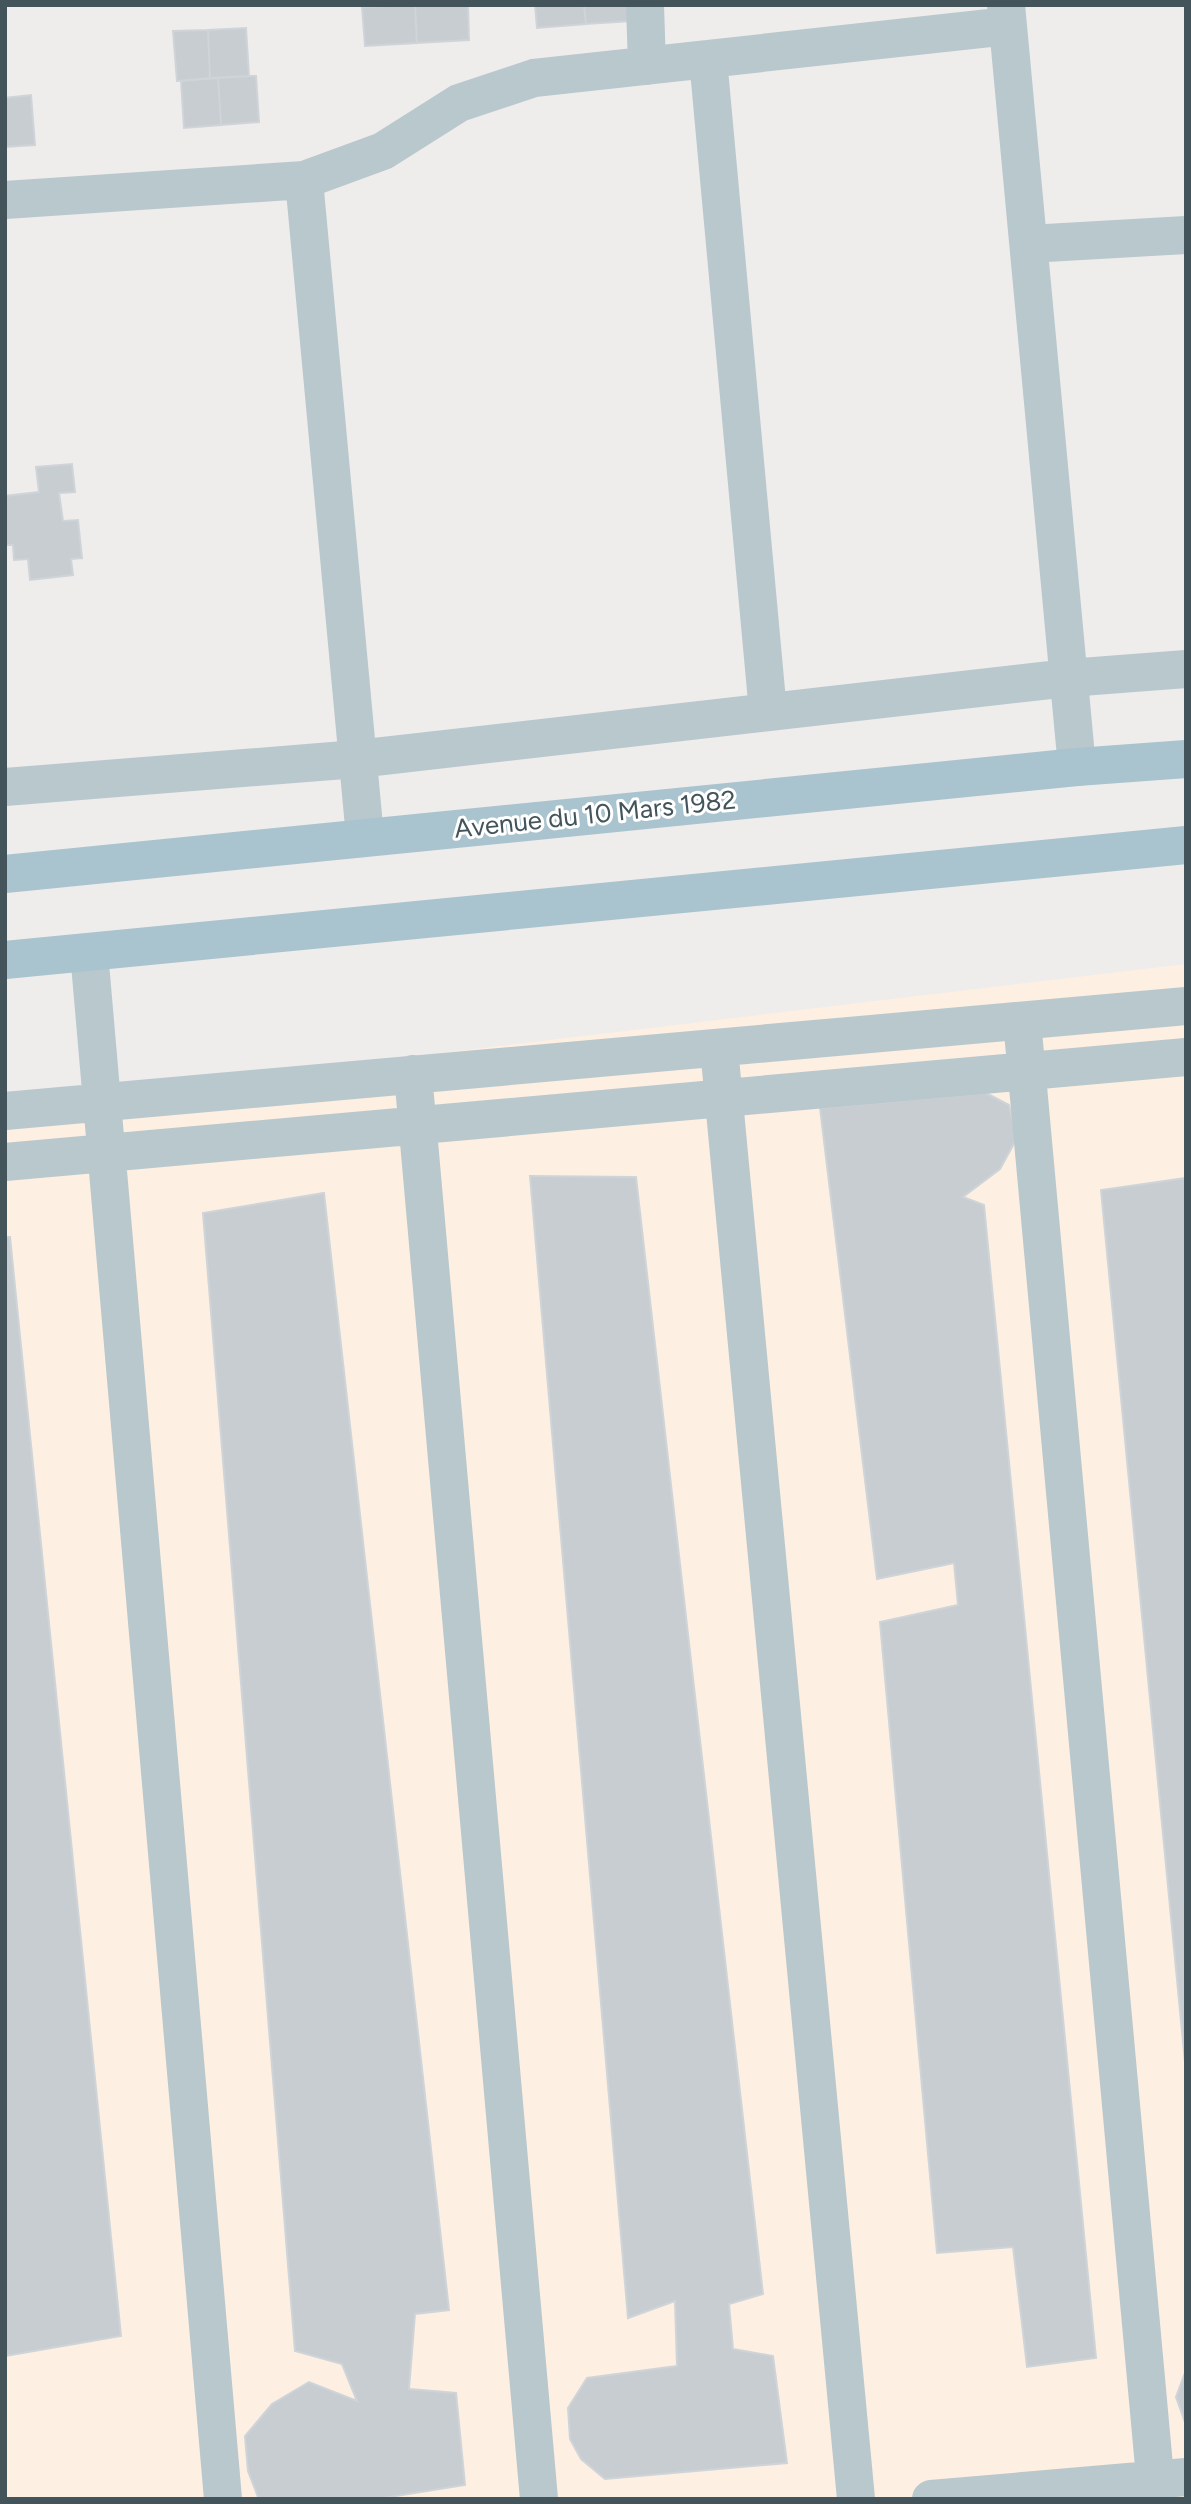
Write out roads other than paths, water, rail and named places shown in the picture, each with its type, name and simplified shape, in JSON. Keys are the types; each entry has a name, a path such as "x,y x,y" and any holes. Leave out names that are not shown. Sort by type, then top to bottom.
{"main road":[{"name":"Avenue du 10 Mars 1982","path":"5,874 1186,759"},
{"path":"5,960 1186,845"}],"street":[{"path":"645,5 647,66"},
{"path":"5,200 304,180 383,151 459,103 534,78 708,59 1007,16 1077,768"},
{"path":"708,59 768,712"},
{"path":"304,180 365,837"},
{"path":"1028,244 1186,235"},
{"path":"5,787 357,759 1068,678 1186,669"},
{"path":"89,953 223,2499"},
{"path":"5,1111 1186,1006"},
{"path":"931,2499 1166,2485 1022,1021"},
{"path":"719,1048 856,2499"},
{"path":"5,1162 1186,1057"},
{"path":"413,1074 539,2499"}]}
